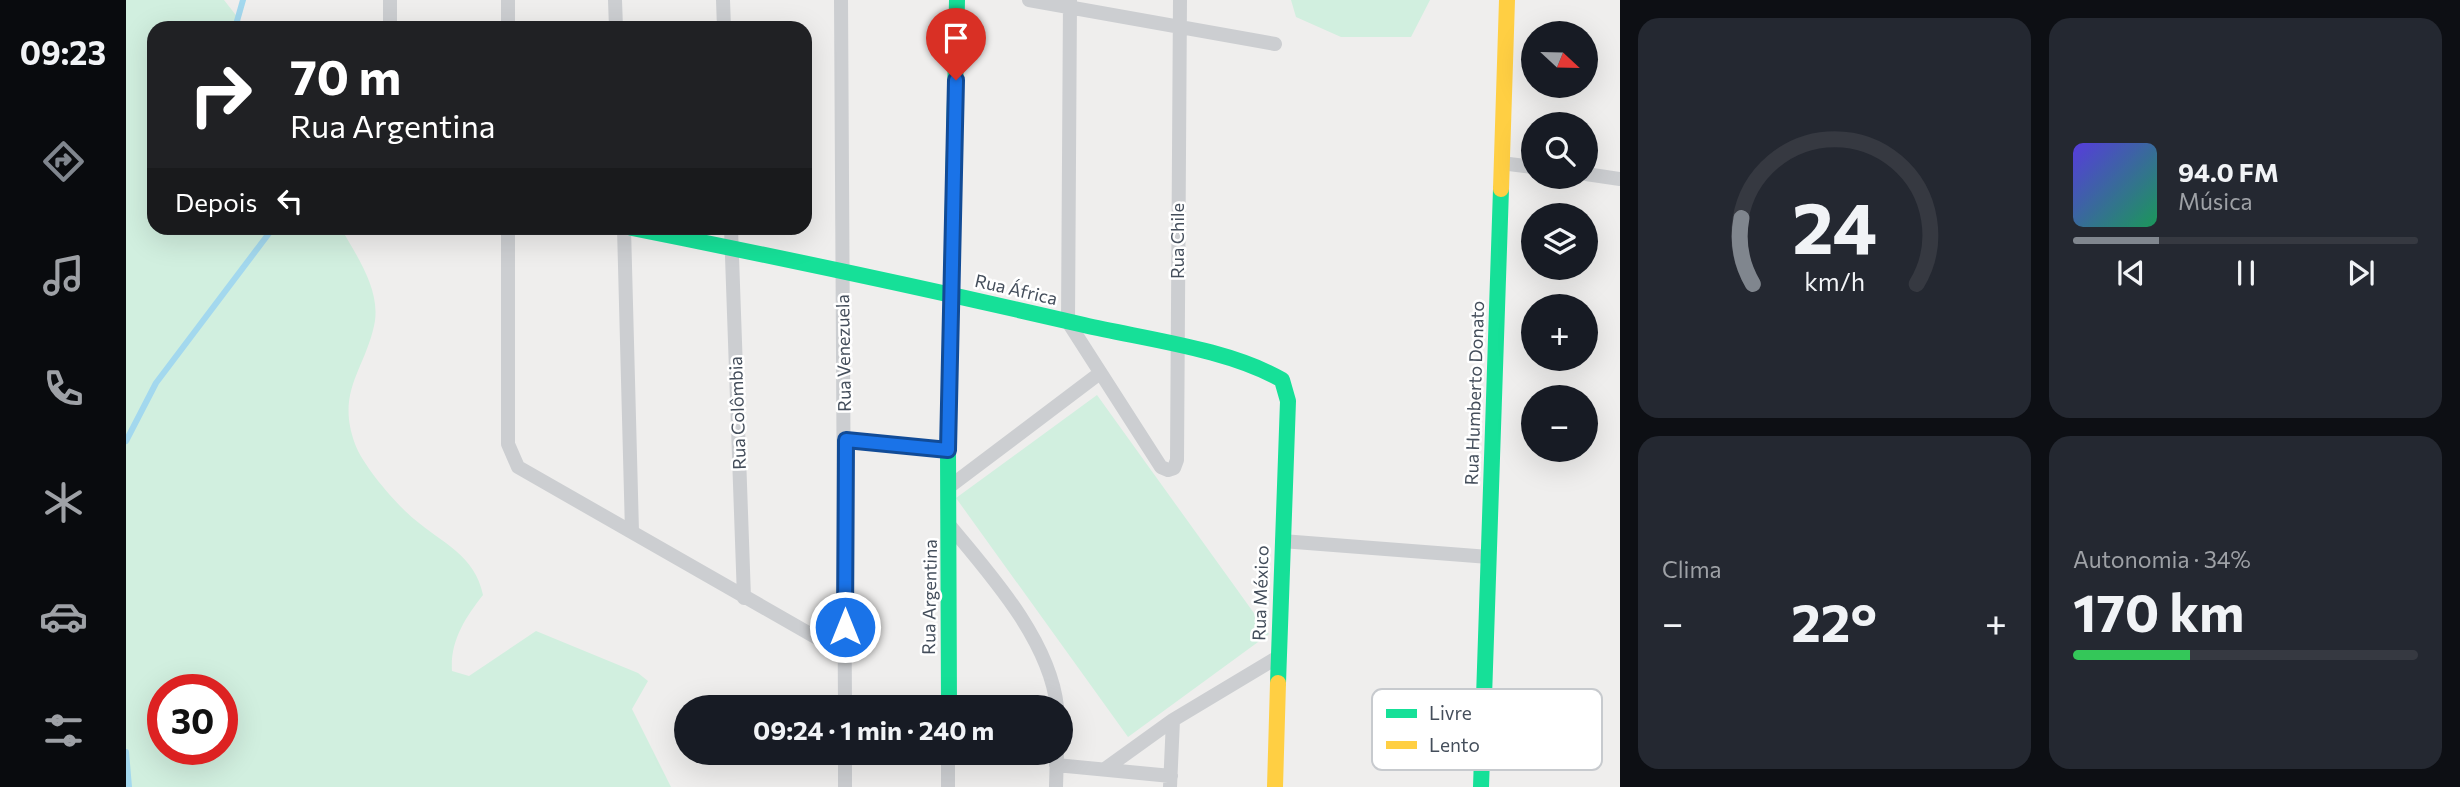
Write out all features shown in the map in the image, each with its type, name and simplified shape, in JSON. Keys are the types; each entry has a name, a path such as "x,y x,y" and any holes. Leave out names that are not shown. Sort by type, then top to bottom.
{"street":[{"path":"390,0 390,21"},
{"path":"508,0 508,21"},
{"path":"615,0 616,21"},
{"path":"723,0 724,21"},
{"name":"Rua Venezuela","path":"841,0 846,440 845,695"},
{"name":"Rua Argentina","path":"949,695 948,450 954,295 957,0"},
{"path":"1029,0 1070,4 1275,44"},
{"name":"Rua Chile","path":"1100,373 1161,467 1171,470 1177,460 1180,0"},
{"name":"Rua Humberto Donato","path":"1484,689 1507,0"},
{"path":"949,487 1100,373 1068,322 1070,4"},
{"path":"1501,163 1521,166"},
{"path":"1598,176 1620,179"},
{"path":"508,235 509,444 514,461 524,472 845,654"},
{"path":"624,235 632,532"},
{"name":"Rua África","path":"665,235 842,269 1258,366 1282,380 1288,401"},
{"name":"Rua Colômbia","path":"732,235 744,598"},
{"name":"Rua México","path":"1275,787 1288,401"},
{"path":"846,440 948,450"},
{"path":"950,526 996,582 1035,644 1050,673 1055,695"},
{"path":"1282,541 1489,557"},
{"path":"1105,769 1173,720 1278,657"},
{"path":"1073,762 1171,782 1173,720"},
{"path":"845,765 845,787"},
{"path":"948,765 948,787"},
{"path":"1056,765 1056,787"}],"green space":[{"path":"126,0 224,0 240,21 147,21 147,235 345,235 367,275 376,313 370,342 350,396 350,426 359,453 381,484 414,519 456,551 479,581 483,595 460,630 453,650 452,671 469,676 536,631 638,673 648,681 632,709 671,787 126,787"},
{"path":"1291,0 1430,0 1411,37 1341,37 1296,17"},
{"path":"1097,395 1269,634 1128,737 956,498"}],"waterway":[{"path":"237,21 243,0"},
{"path":"126,441 156,383 268,235"},
{"path":"126,752 129,787"}],"traffic: fast":[{"path":"949,695 948,450 957,0"},
{"path":"1484,689 1501,189"},
{"path":"666,235 1186,346 1237,360 1282,380 1288,401 1278,683"},
{"path":"1481,787 1482,770"}],"traffic: slow":[{"path":"1501,189 1507,0"},
{"path":"1275,787 1278,683"}],"route":[{"path":"845,627 846,440 948,450 954,295 956,80"}]}
